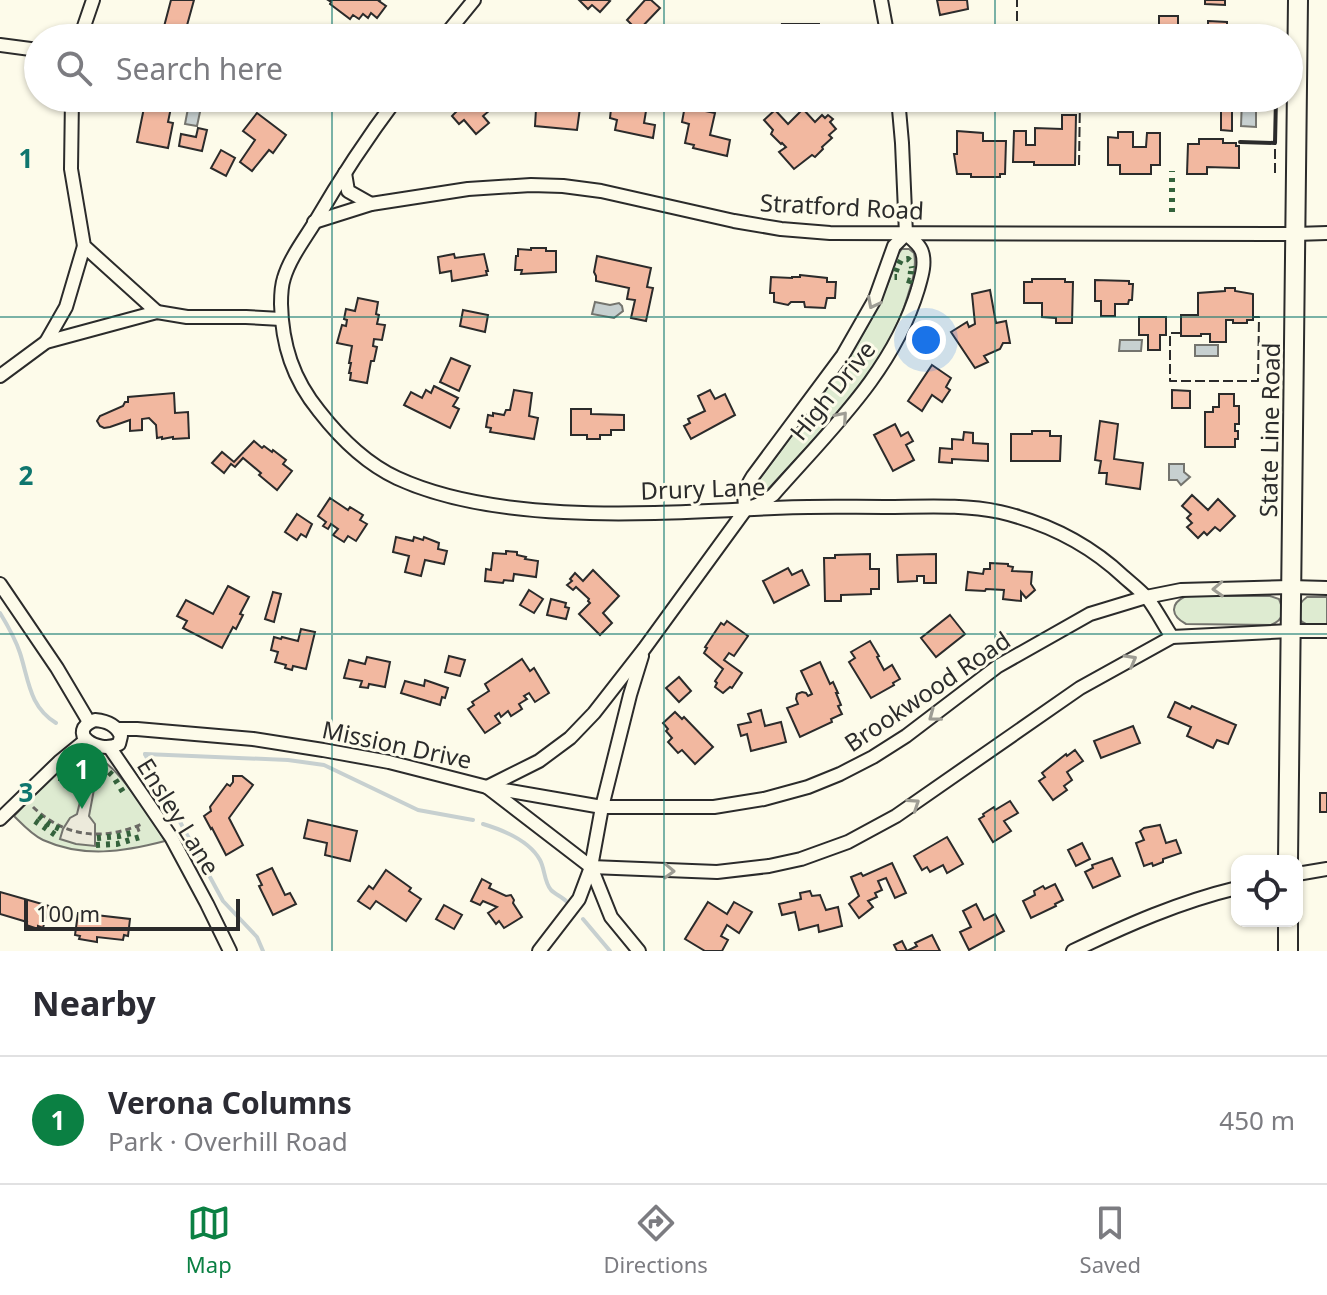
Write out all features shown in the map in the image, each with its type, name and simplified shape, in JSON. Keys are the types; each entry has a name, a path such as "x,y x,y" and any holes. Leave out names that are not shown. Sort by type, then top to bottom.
{"main road":[{"name":"State Line Road","path":"1298,0 1298,24"},
{"name":"State Line Road","path":"1288,855 1297,112"},
{"path":"1288,927 1288,951"}],"street":[{"path":"85,24 93,0"},
{"path":"454,24 474,0"},
{"path":"881,0 885,24"},
{"path":"0,45 24,48"},
{"path":"46,342 66,307 84,246 71,169 72,112"},
{"name":"Drury Lane","path":"387,112 314,222 283,280 281,319 291,366 313,404 335,432 364,458 393,476 424,489 504,506 553,512 954,507 999,512 1041,524 1070,537 1104,559 1146,597 1172,637"},
{"name":"High Drive","path":"487,787 539,761 570,738 594,713 746,509 773,495 865,390 892,350 911,308 923,265 921,248 906,234 899,112"},
{"path":"345,173 348,191 371,204"},
{"name":"Stratford Road","path":"314,222 371,204 508,185 563,186 629,196 734,221 830,233 1327,233"},
{"name":"High Drive","path":"746,509 743,498 748,484 843,355 875,299 894,246 906,234"},
{"path":"84,246 157,312"},
{"path":"0,376 46,342 157,312 187,317 281,319"},
{"path":"0,584 89,722"},
{"name":"Brookwood Road","path":"487,787 602,807 714,807 764,799 808,787 873,757 906,736 998,666 1090,614 1181,590 1327,588"},
{"path":"639,951 611,917 591,867 717,872 801,859 848,842 896,816 1080,688 1172,637 1327,631"},
{"name":"High Drive","path":"539,951 579,899 591,867 602,807 644,649"},
{"path":"102,721 118,729 121,740 116,747 110,748 99,747 86,740 83,734 89,722 102,721"},
{"name":"Mission Drive","path":"118,729 253,739 323,750 389,762 487,787 591,867"},
{"path":"0,819 86,740"},
{"name":"Ensley Lane","path":"110,748 171,837 230,951"},
{"path":"1303,873 1327,869"},
{"path":"1073,951 1169,907 1231,890"}],"path":[{"path":"28,801 57,824 76,832 111,834 152,820"},
{"path":"34,818 39,812"},
{"path":"137,826 140,834"},
{"path":"75,839 76,832"}],"green space":[{"path":"902,249 914,253 914,274 897,324 883,352 825,428 761,497 750,497 751,490 854,348 884,294"},
{"path":"1186,596 1270,596 1279,599 1282,614 1271,625 1186,624 1174,610"},
{"path":"1307,597 1327,597 1327,625 1308,625 1299,619 1299,607"},
{"path":"80,758 100,760 116,772 165,841 118,850 73,849 39,838 14,816 53,775"}],"shaded area":[{"path":"187,112 200,112 197,126 185,124"},
{"path":"1242,112 1256,112 1256,127 1241,126"},
{"path":"595,302 619,303 623,311 614,318 592,314"},
{"path":"1120,340 1142,340 1141,351 1119,351"},
{"path":"1195,345 1218,345 1218,356 1195,356"},
{"path":"1169,464 1184,464 1184,472 1190,477 1181,485 1177,480 1169,480"},
{"path":"90,761 99,763 89,816 95,824 95,846 60,839 70,818 77,814"}],"building":[{"path":"171,0 194,0 187,24 165,24"},
{"path":"328,0 380,0 386,6 377,18 371,13 368,18 363,14 359,19 353,15 350,19"},
{"path":"579,0 610,1 600,12 592,5 588,9"},
{"path":"645,0 651,0 660,8 645,24 631,24 627,20"},
{"path":"937,0 967,0 968,9 940,15"},
{"path":"1205,0 1225,0 1225,5 1205,4"},
{"path":"1159,16 1178,16 1178,24 1159,24"},
{"path":"1208,21 1227,22 1227,24 1208,24"},
{"path":"143,112 170,112 168,122 173,123 168,148 137,142"},
{"path":"456,112 488,112 483,116 489,123 476,134 464,120 459,124 452,116"},
{"path":"536,112 579,112 577,130 535,126"},
{"path":"611,112 646,112 644,123 655,125 653,138 615,130 617,120 610,118"},
{"path":"684,112 715,113 710,135 730,140 727,156 693,148 694,145 685,143 689,124 682,122"},
{"path":"777,112 788,124 800,112 806,112 815,122 822,115 825,118 828,115 836,129 815,157 812,155 794,169 779,152 786,147 771,134 773,130 764,120"},
{"path":"1221,112 1232,112 1232,131 1221,130"},
{"path":"257,113 286,135 273,153 269,150 252,171 240,162 255,140 243,131"},
{"path":"1062,115 1076,115 1075,165 1013,162 1014,131 1026,131 1026,145 1035,145 1035,128 1062,129"},
{"path":"198,128 207,130 202,151 179,146 181,134 196,137"},
{"path":"957,131 983,133 983,141 1006,141 1005,174 1000,174 1000,177 971,177 971,174 957,174 954,154 957,154"},
{"path":"1118,132 1133,132 1133,147 1146,147 1147,133 1160,133 1160,165 1151,165 1151,174 1120,174 1120,165 1108,165 1108,137 1118,138"},
{"path":"1199,139 1223,139 1223,143 1236,143 1239,146 1239,168 1207,167 1207,174 1187,174 1188,144 1199,144"},
{"path":"221,150 235,158 226,176 211,168"},
{"path":"518,249 556,251 556,272 521,274 522,270 515,270"},
{"path":"454,254 455,258 484,254 487,275 452,281 451,271 440,273 438,257"},
{"path":"597,256 651,268 647,287 653,288 646,321 631,318 635,300 627,299 629,288 596,281"},
{"path":"800,275 836,282 835,298 827,298 825,308 805,307 804,302 788,305 774,302 774,293 770,293 771,277 792,278"},
{"path":"1032,279 1065,279 1065,282 1073,282 1072,323 1056,323 1056,318 1042,317 1042,303 1024,303 1024,282 1032,282"},
{"path":"1095,280 1129,281 1133,284 1132,300 1128,304 1115,304 1115,316 1101,316 1101,301 1095,301"},
{"path":"1225,288 1253,294 1253,320 1233,323 1233,320 1226,320 1226,342 1210,342 1210,334 1181,336 1181,315 1198,315 1198,293 1225,291"},
{"path":"990,290 996,323 1006,321 1010,343 1003,343 1000,349 984,356 988,362 975,368 951,332 967,322 969,327 975,324 972,294"},
{"path":"358,298 378,302 377,324 385,325 382,340 374,339 373,346 377,347 367,383 350,380 352,346 337,343 342,325 346,326 346,309 355,311"},
{"path":"463,310 488,315 485,332 460,326"},
{"path":"1139,317 1166,317 1166,335 1160,335 1160,350 1148,350 1148,335 1139,335"},
{"path":"451,358 470,366 459,391 440,382"},
{"path":"932,365 951,378 946,387 950,390 942,402 932,395 922,411 908,401"},
{"path":"434,386 458,398 453,406 459,409 450,428 404,405 411,392 422,398 426,390 431,393"},
{"path":"514,390 532,393 529,416 538,418 534,439 490,432 491,428 486,427 488,415 504,415 506,410 510,410"},
{"path":"710,390 715,399 725,394 735,415 691,439 684,426 690,423 688,419 705,411 698,396"},
{"path":"1172,390 1190,391 1190,408 1172,408"},
{"path":"174,393 175,413 188,412 189,438 157,438 156,425 149,418 142,419 142,430 130,431 130,420 104,428 97,421 100,416 123,406 128,402 128,397"},
{"path":"1219,394 1234,394 1234,406 1239,406 1235,447 1205,447 1205,412 1213,412 1213,407 1219,407"},
{"path":"571,409 591,409 591,414 624,415 624,430 611,430 611,435 600,435 600,439 571,435"},
{"path":"1100,421 1118,424 1114,459 1143,463 1140,489 1106,484 1107,473 1099,473 1101,461 1095,460"},
{"path":"895,424 901,436 908,432 913,441 906,445 914,460 893,471 874,435"},
{"path":"1032,431 1050,431 1050,436 1061,436 1060,461 1011,461 1011,434 1032,434"},
{"path":"964,432 973,433 973,443 988,444 988,461 952,459 952,463 939,462 940,448 952,449 952,439 963,440"},
{"path":"254,441 286,460 283,464 292,471 277,490 243,458 235,467 231,464 224,473 212,463 222,452 234,462"},
{"path":"1192,495 1208,510 1218,499 1235,516 1220,531 1215,527 1198,538 1187,527 1192,523 1187,518 1191,514 1182,506"},
{"path":"330,498 348,510 350,507 363,515 360,520 367,524 356,541 348,536 344,542 333,535 338,529 331,524 328,529 323,526 326,522 318,516"},
{"path":"297,514 312,524 306,537 301,534 297,540 285,532"},
{"path":"396,537 413,541 414,537 423,540 424,537 439,543 438,549 447,551 444,564 425,560 421,576 405,572 409,556 393,552"},
{"path":"506,551 538,561 536,577 514,574 513,581 485,581 486,569 491,570 493,553 506,554"},
{"path":"870,554 870,569 879,569 879,589 871,589 871,594 841,595 841,601 825,601 824,558"},
{"path":"936,554 936,583 924,583 924,576 917,576 917,581 898,582 897,555"},
{"path":"990,563 1008,564 1013,567 1012,571 1032,572 1031,584 1035,590 1026,598 1021,592 1021,601 1003,599 1004,590 966,590 968,572 983,574 984,569 990,569"},
{"path":"788,568 792,575 802,570 809,585 774,603 763,581"},
{"path":"593,570 619,596 603,613 612,623 600,635 579,614 590,603 589,599 576,587 573,590 567,585 575,573 583,581"},
{"path":"228,586 249,597 236,629 233,627 222,648 183,628 187,621 177,616 186,600 213,614"},
{"path":"529,590 543,599 534,613 520,605"},
{"path":"273,592 281,594 274,622 265,619"},
{"path":"551,599 566,603 565,607 569,608 566,619 547,615"},
{"path":"950,615 965,634 936,657 921,638"},
{"path":"727,621 748,636 734,656 729,653 724,660 742,673 732,688 723,693 715,687 715,681 723,669 704,653 721,623 724,625"},
{"path":"301,629 315,632 306,669 285,668 286,665 275,662 278,652 271,650 274,637 298,641"},
{"path":"870,641 884,670 892,665 900,679 871,698 849,662 855,658 851,652"},
{"path":"449,656 465,660 460,676 445,672"},
{"path":"367,657 390,662 385,687 369,684 368,688 360,687 362,681 344,678 349,660 365,664"},
{"path":"522,659 530,671 534,668 549,693 535,702 529,693 524,696 527,699 519,704 522,709 511,716 508,711 501,717 499,713 495,716 500,723 485,733 468,709 474,705 472,702 489,691 485,684"},
{"path":"820,662 838,693 841,705 838,706 842,714 800,737 787,708 798,704 797,694 812,694 801,671"},
{"path":"679,677 691,691 679,702 666,688"},
{"path":"425,680 448,688 440,705 401,693 405,681 424,686"},
{"path":"1175,702 1236,725 1228,744 1217,740 1213,748 1187,736 1191,727 1168,717"},
{"path":"761,710 765,726 781,722 786,742 751,751 747,734 741,736 738,725 751,722 748,714"},
{"path":"675,712 682,719 684,717 713,747 695,764 682,750 678,753 668,742 672,738 663,723"},
{"path":"1133,726 1140,743 1101,758 1094,741"},
{"path":"1075,750 1083,761 1067,772 1072,780 1064,786 1067,790 1053,800 1039,781 1045,777 1042,773"},
{"path":"233,776 242,776 253,785 229,818 243,845 226,855 204,816 211,811 210,807 227,784 230,786 233,782"},
{"path":"1320,793 1327,793 1327,812 1320,812"},
{"path":"1010,801 1018,813 1004,821 1011,831 993,842 979,819 994,807 995,810"},
{"path":"308,820 357,831 350,861 325,855 327,843 304,838"},
{"path":"1160,825 1166,843 1176,840 1181,853 1153,866 1152,863 1144,866 1136,843 1144,840 1140,831"},
{"path":"947,837 963,864 947,873 943,865 930,872 927,867 922,870 914,856"},
{"path":"1082,843 1090,859 1076,866 1068,850"},
{"path":"1112,858 1120,876 1093,888 1085,872 1093,868 1092,865"},
{"path":"892,863 906,893 895,898 886,878 878,881 882,890 875,893 877,897 868,901 873,907 859,918 849,904 859,896 851,877 861,873 863,876"},
{"path":"272,868 285,895 290,893 296,904 273,915 257,875"},
{"path":"386,870 421,899 406,921 376,901 370,909 358,901 369,886 373,889"},
{"path":"482,879 491,884 489,888 506,896 511,895 522,917 504,928 499,921 496,924 488,913 497,907 483,901 480,905 471,901"},
{"path":"1055,884 1063,900 1031,918 1023,901 1043,886 1045,889"},
{"path":"810,891 812,896 820,895 826,910 838,907 842,926 819,932 818,925 799,930 795,912 782,915 779,904 801,899 800,893"},
{"path":"0,892 49,906 43,928 38,926 38,929 26,925 27,922 0,914"},
{"path":"708,902 727,914 734,902 752,912 739,933 727,925 721,936 728,940 722,951 705,951 685,939"},
{"path":"976,904 984,920 995,914 1004,931 969,950 960,932 971,927 963,911"},
{"path":"444,905 462,915 454,929 436,919"},
{"path":"78,913 130,919 128,936 124,935 123,940 97,937 97,942 79,939 80,936 75,935"},
{"path":"932,935 940,951 907,951 917,946 915,943"},
{"path":"902,941 907,951 897,951 894,945"}],"waterway":[{"path":"0,613 18,648 35,701 56,723"},
{"path":"145,754 288,760 324,765 418,810 473,820"},
{"path":"145,754 223,901 257,937 263,951"},
{"path":"483,824 507,833 529,847 540,860 549,887 566,901"},
{"path":"583,919 610,951"}],"hedge":[{"path":"1172,171 1172,212"},
{"path":"899,264 901,260 908,259 912,268"},
{"path":"897,268 894,277 897,277"},
{"path":"907,280 910,281 911,271"},
{"path":"61,781 61,775 84,762"},
{"path":"102,765 123,792"},
{"path":"39,816 60,829"},
{"path":"35,821 57,836"},
{"path":"97,838 136,832"},
{"path":"96,845 117,844 140,837"}],"fence":[{"path":"1017,0 1017,24"},
{"path":"1079,165 1080,112"},
{"path":"1275,143 1275,173"},
{"path":"1181,333 1170,333 1170,381 1258,381 1259,317 1253,317"}],"wall":[{"path":"1240,142 1275,143 1276,112"}],"place":[{"name":"Verona Columns","path":"82,809"}]}
